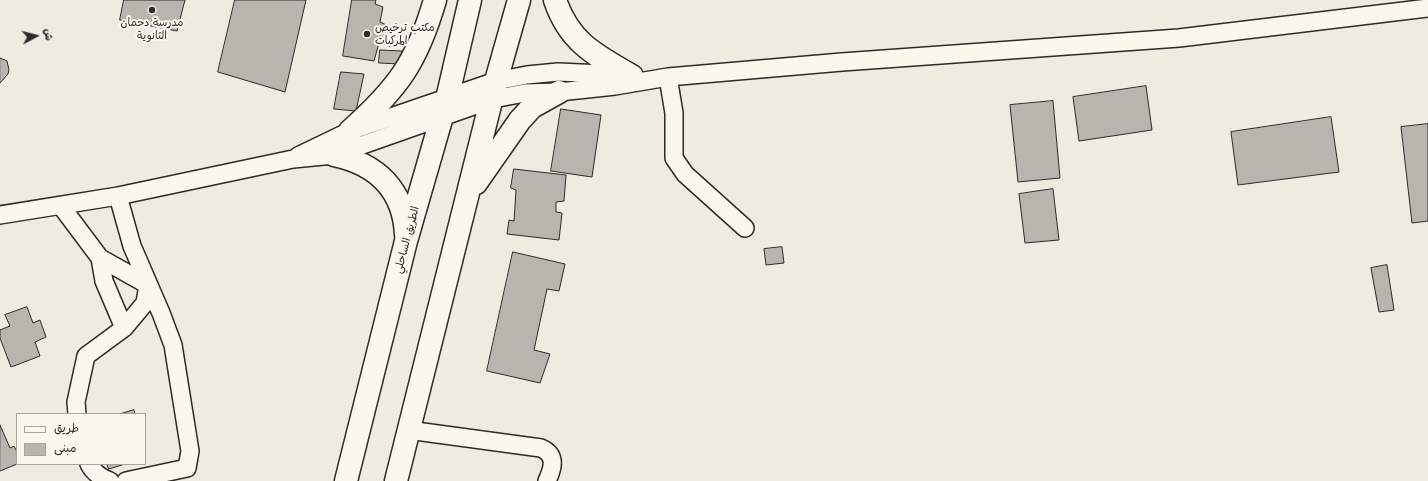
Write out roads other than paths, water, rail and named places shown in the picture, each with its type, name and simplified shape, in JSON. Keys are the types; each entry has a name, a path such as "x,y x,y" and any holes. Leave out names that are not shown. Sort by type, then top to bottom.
{"highway":[{"path":"350,131 388,96 403,75 416,53 426,30 434,0"},
{"name":"الطريق الساحلي","path":"346,481 406,241 443,109 470,0"},
{"path":"396,481 518,0"},
{"path":"554,0 568,29 580,44 597,56 651,77"},
{"path":"469,193 520,120 532,107 559,92"},
{"path":"334,155 357,161 368,166 382,177 393,190 401,206 405,223 406,241"}],"street":[{"path":"0,215 118,196 293,159 334,155 443,109 494,90 527,75 558,72 651,77 1179,38 1428,8"},
{"path":"494,90 526,93 559,92 615,86 651,77"},
{"path":"651,77 674,113 674,158 685,174 745,228"},
{"path":"293,159 316,146 350,131 443,109"},
{"path":"118,196 132,246 173,345 190,451 187,468 126,481"},
{"path":"61,206 100,258 148,285"},
{"path":"100,258 104,281 124,328"},
{"path":"77,413 76,402 86,356 124,328 145,303 148,285"},
{"path":"408,430 541,448 546,450 552,459 553,465 547,481"},
{"path":"90,465 92,469 104,479 110,481"}],"place":[{"name":"مدرسة دحمان الثانوية","path":"152,10"},
{"name":"مكتب ترخيص المركبات","path":"367,34"}]}
